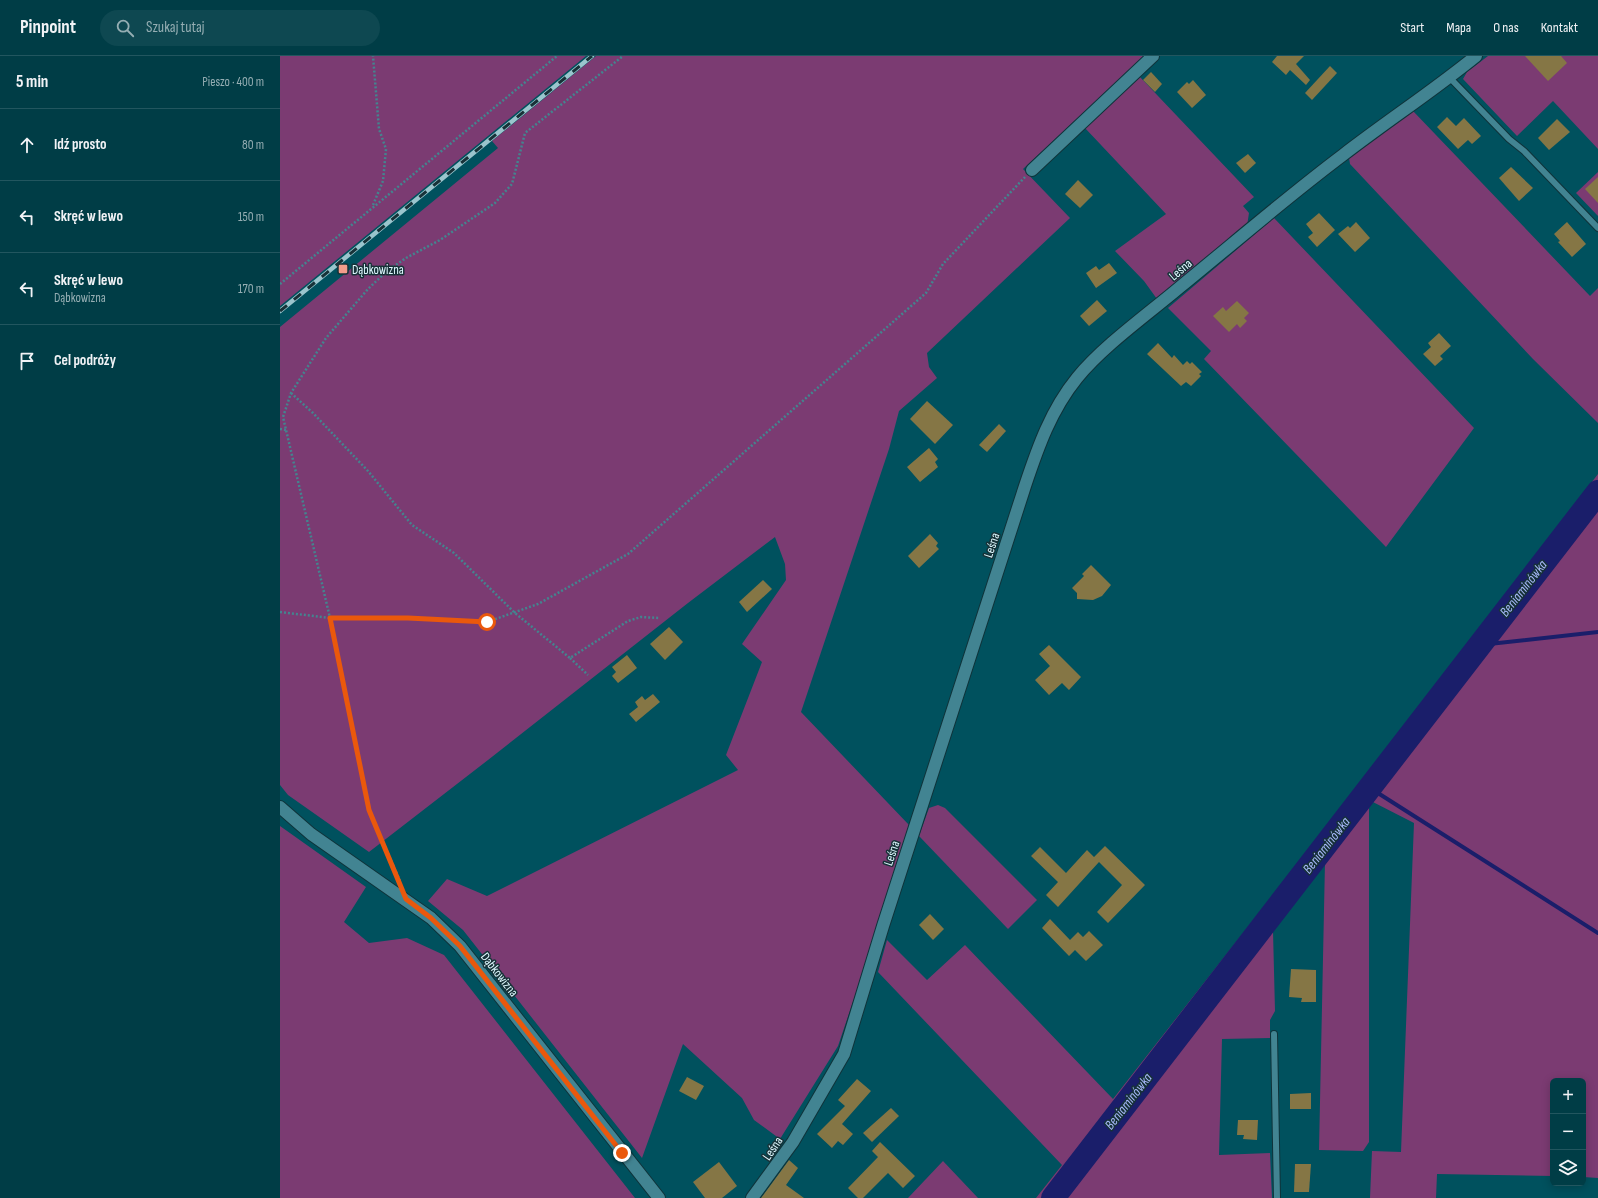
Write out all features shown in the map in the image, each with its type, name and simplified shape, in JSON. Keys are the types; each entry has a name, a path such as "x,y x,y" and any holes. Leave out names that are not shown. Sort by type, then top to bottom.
{"street":[{"path":"1032,170 1153,56"},
{"name":"Leśna","path":"752,1198 793,1142 844,1054 883,926 1022,493 1041,438 1061,401 1078,377 1109,347 1272,211 1343,155 1450,78 1476,56"},
{"name":"Dąbkowizna","path":"280,807 311,834 406,899 431,918 460,946 659,1198"}],"lane":[{"path":"1450,78 1509,139 1524,151 1598,228"},
{"path":"1274,1034 1277,1198"}],"path":[{"path":"373,206 383,181 386,149 379,129 374,56"},
{"path":"280,284 557,56"},
{"path":"406,899 369,810 330,618 283,417 291,393 326,338 368,289 388,271 406,258 440,240 495,203 512,184 525,134 623,56"},
{"path":"280,612 330,618 408,618 487,622 538,604 628,554 926,293 943,264 1032,170"},
{"path":"291,393 313,413 368,471 412,525 454,553 515,613 570,658 588,675"},
{"path":"280,428 286,430"},
{"path":"570,658 628,621 641,617 660,618"}],"shaded area":[{"path":"280,56 586,56 280,306"},
{"path":"596,56 1144,56 1023,169 1070,218 927,353 929,367 937,378 899,411 889,449 801,712 909,825 881,919 838,1046 780,1139 754,1120 742,1098 683,1044 642,1158 463,930 428,901 447,879 487,896 738,770 726,755 762,662 742,644 786,580 785,564 775,537 369,852 288,795 280,785 280,327 498,148 492,141"},
{"path":"1488,56 1598,56 1598,149 1553,101 1517,136 1463,79 1467,72"},
{"path":"1139,76 1254,197 1243,206 1249,213 1247,226 1157,299 1144,281 1115,251 1166,214 1085,128"},
{"path":"1413,111 1590,296 1598,288 1598,423 1533,359 1350,164 1349,158"},
{"path":"1598,172 1598,216 1576,193"},
{"path":"1274,218 1474,428 1386,547 1204,359 1211,351 1168,308"},
{"path":"1598,474 1598,1178 1586,1177 1586,1078 1550,1078 1550,1176 1437,1174 1436,1198 1370,1198 1372,1151 1401,1152 1414,823 1369,800 1369,1142 1363,1151 1319,1150 1325,862 1273,931 1275,1011 1270,1020 1270,1038 1222,1039 1219,1155 1270,1153 1272,1198 1036,1198 1062,1165 878,972 887,940 927,980 965,945 1113,1099 1355,790"},
{"path":"938,805 945,808 1037,900 1008,929 919,836 929,808"},
{"path":"280,826 366,887 344,922 369,943 407,938 444,955 635,1198 280,1198"},
{"path":"943,1161 978,1198 908,1198"}],"building":[{"path":"1277,56 1304,56 1296,64 1310,80 1306,85 1290,70 1286,75 1272,62"},
{"path":"1525,56 1561,56 1567,63 1548,81"},
{"path":"1330,66 1337,73 1312,100 1305,93"},
{"path":"1151,72 1162,84 1155,92 1143,80"},
{"path":"1193,80 1206,95 1192,108 1177,92 1187,82 1189,84"},
{"path":"1447,117 1456,126 1464,118 1481,136 1472,144 1468,140 1458,149 1437,127"},
{"path":"1557,119 1570,132 1549,150 1538,138"},
{"path":"1248,154 1256,163 1245,173 1236,163"},
{"path":"1511,167 1533,188 1519,201 1499,178"},
{"path":"1598,177 1598,203 1585,189"},
{"path":"1078,180 1093,195 1080,208 1065,194"},
{"path":"1319,213 1335,230 1317,247 1308,237 1313,233 1306,224"},
{"path":"1356,222 1370,238 1355,252 1338,234 1348,226 1350,228"},
{"path":"1567,222 1586,244 1572,257 1558,242 1560,241 1554,234"},
{"path":"1109,263 1117,273 1096,288 1086,273 1096,266 1099,270"},
{"path":"1097,300 1107,311 1089,326 1080,316"},
{"path":"1237,301 1249,313 1244,318 1247,321 1240,328 1237,324 1229,332 1213,316 1223,307 1226,311"},
{"path":"1439,333 1451,346 1440,356 1443,359 1435,366 1423,354 1431,347 1428,343"},
{"path":"1158,343 1172,358 1174,355 1183,365 1187,361 1190,364 1192,362 1202,372 1199,374 1201,376 1191,386 1186,382 1181,386 1147,354"},
{"path":"927,401 953,425 935,444 910,419"},
{"path":"999,424 1006,431 987,452 979,445"},
{"path":"929,448 938,459 935,462 938,467 920,482 907,467"},
{"path":"930,534 938,543 936,546 939,549 919,568 908,556"},
{"path":"1091,565 1111,585 1102,596 1093,600 1077,599 1077,593 1072,588 1084,576 1082,574"},
{"path":"763,580 772,589 747,612 739,602"},
{"path":"669,627 683,642 665,660 650,644"},
{"path":"1049,645 1081,677 1069,690 1062,683 1049,695 1035,680 1050,666 1039,654"},
{"path":"627,655 637,668 618,683 612,676 616,672 612,667"},
{"path":"653,694 660,702 636,722 629,714 638,707 635,702 642,696 645,700"},
{"path":"1105,846 1145,885 1108,923 1097,912 1122,885 1099,862 1058,907 1046,895 1058,882 1031,856 1040,847 1066,873 1087,850 1094,857"},
{"path":"930,914 944,929 933,940 919,925"},
{"path":"1050,919 1070,940 1078,932 1083,937 1089,931 1103,945 1086,961 1075,950 1069,956 1042,928"},
{"path":"1291,969 1316,970 1316,1002 1301,1002 1302,998 1289,997"},
{"path":"687,1077 704,1086 696,1100 679,1091"},
{"path":"857,1079 871,1091 842,1124 853,1134 843,1145 838,1141 832,1148 817,1134 845,1106 838,1100"},
{"path":"1311,1093 1311,1109 1290,1109 1290,1094"},
{"path":"891,1108 899,1116 872,1142 863,1133"},
{"path":"1238,1120 1258,1120 1257,1140 1243,1139 1244,1135 1237,1135"},
{"path":"880,1142 915,1176 903,1188 888,1173 863,1198 858,1198 848,1188 878,1157 872,1151"},
{"path":"789,1160 798,1168 786,1185 804,1198 761,1198"},
{"path":"719,1162 737,1186 722,1198 705,1198 693,1182"},
{"path":"1295,1164 1311,1164 1309,1192 1294,1192"}],"waterway":[{"name":"Beniaminówka","path":"1053,1198 1598,492"},
{"path":"1480,645 1598,632"},
{"path":"1370,788 1598,933"}],"railway":[{"path":"280,311 592,56"}],"place":[{"name":"Dąbkowizna","path":"343,269"}],"route":[{"path":"487,622 408,618 330,618 369,810 406,899 431,918 460,946 622,1153"}]}
